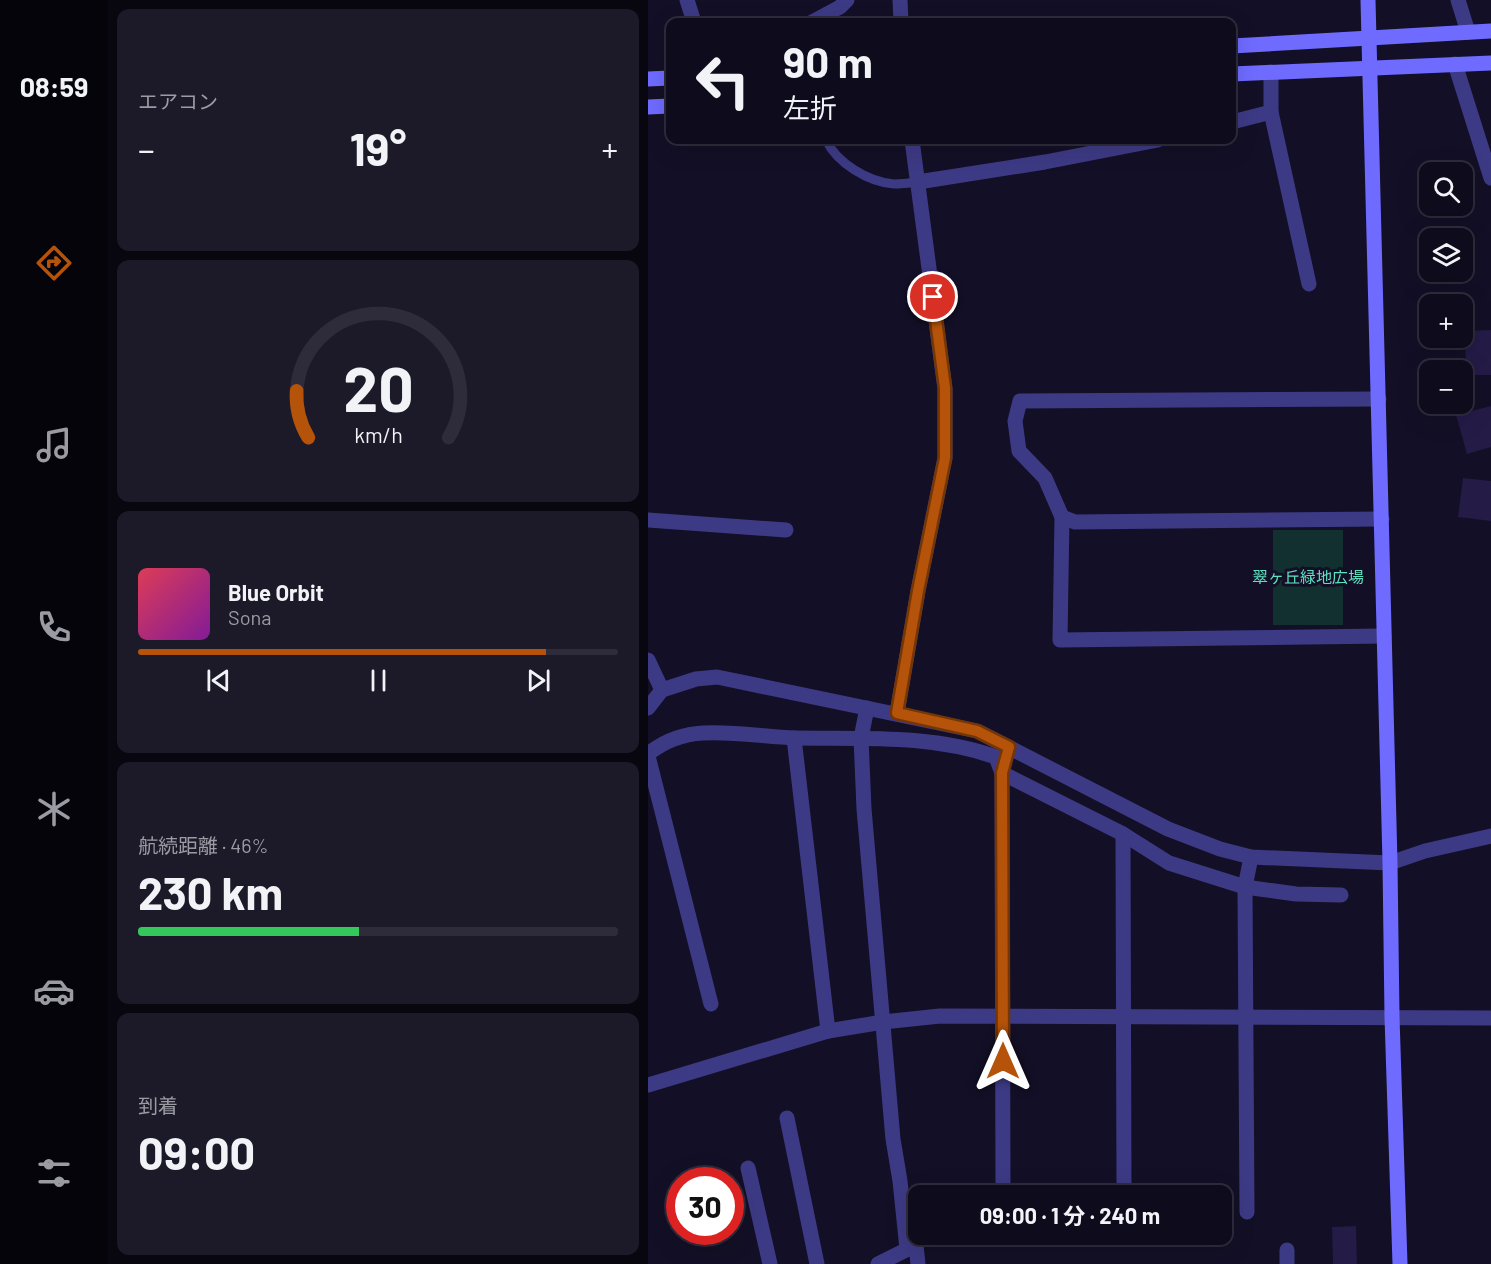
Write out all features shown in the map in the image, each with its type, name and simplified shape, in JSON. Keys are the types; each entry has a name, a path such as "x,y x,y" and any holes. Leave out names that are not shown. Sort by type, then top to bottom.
{"street":[{"path":"687,0 693,18"},
{"path":"819,18 840,7 847,0"},
{"path":"900,0 901,18"},
{"path":"1368,0 1400,1264"},
{"path":"1458,0 1468,32"},
{"path":"1236,46 1491,31"},
{"path":"1236,74 1491,63"},
{"path":"1455,64 1491,178"},
{"path":"1271,72 1271,112 1309,284"},
{"path":"648,79 666,78"},
{"path":"648,107 666,106"},
{"path":"1236,121 1271,112"},
{"path":"897,713 918,591 945,458 945,388 913,144"},
{"path":"918,182 1045,162 1137,144"},
{"path":"1379,399 1020,401 1015,421 1019,451 1045,478 1062,517 1060,640 1384,636"},
{"path":"1062,517 1075,522 1382,519"},
{"path":"648,520 786,530"},
{"path":"648,660 662,690"},
{"path":"648,708 662,690 696,678 717,677 977,731 1168,829 1220,849 1251,857 1390,863 1425,851 1491,836"},
{"path":"867,708 861,738 864,809 893,1139 907,1249"},
{"path":"711,1004 648,755 661,744 702,733 899,740 971,748 996,757 1002,773 1123,834 1169,863 1245,887 1296,894 1341,895"},
{"path":"794,738 828,1031"},
{"path":"1004,1185 1002,773 1009,747"},
{"path":"1123,834 1124,1185"},
{"path":"1247,1212 1245,887 1251,857"},
{"path":"649,1080 828,1031 940,1016 1491,1018"},
{"path":"787,1118 817,1264"},
{"path":"747,1168 770,1264"},
{"path":"878,1264 916,1245 918,1264"}],"lane":[{"path":"828,144 852,168 877,181 894,184 918,182"}],"green space":[{"name":"翠ヶ丘緑地広場","path":"1273,530 1343,530 1343,625 1273,625"}],"building":[{"path":"1491,330 1491,375 1473,375 1473,360 1466,360 1465,348 1473,348 1473,331"},
{"path":"1491,406 1491,447 1467,454 1456,415 1473,414 1473,411"},
{"path":"1463,478 1491,481 1491,521 1458,517"},
{"path":"1356,1226 1357,1264 1333,1264 1332,1227"}],"route":[{"path":"933,297 945,388 945,458 918,591 897,713 977,731 1009,747 1002,773 1003,1061"}]}
